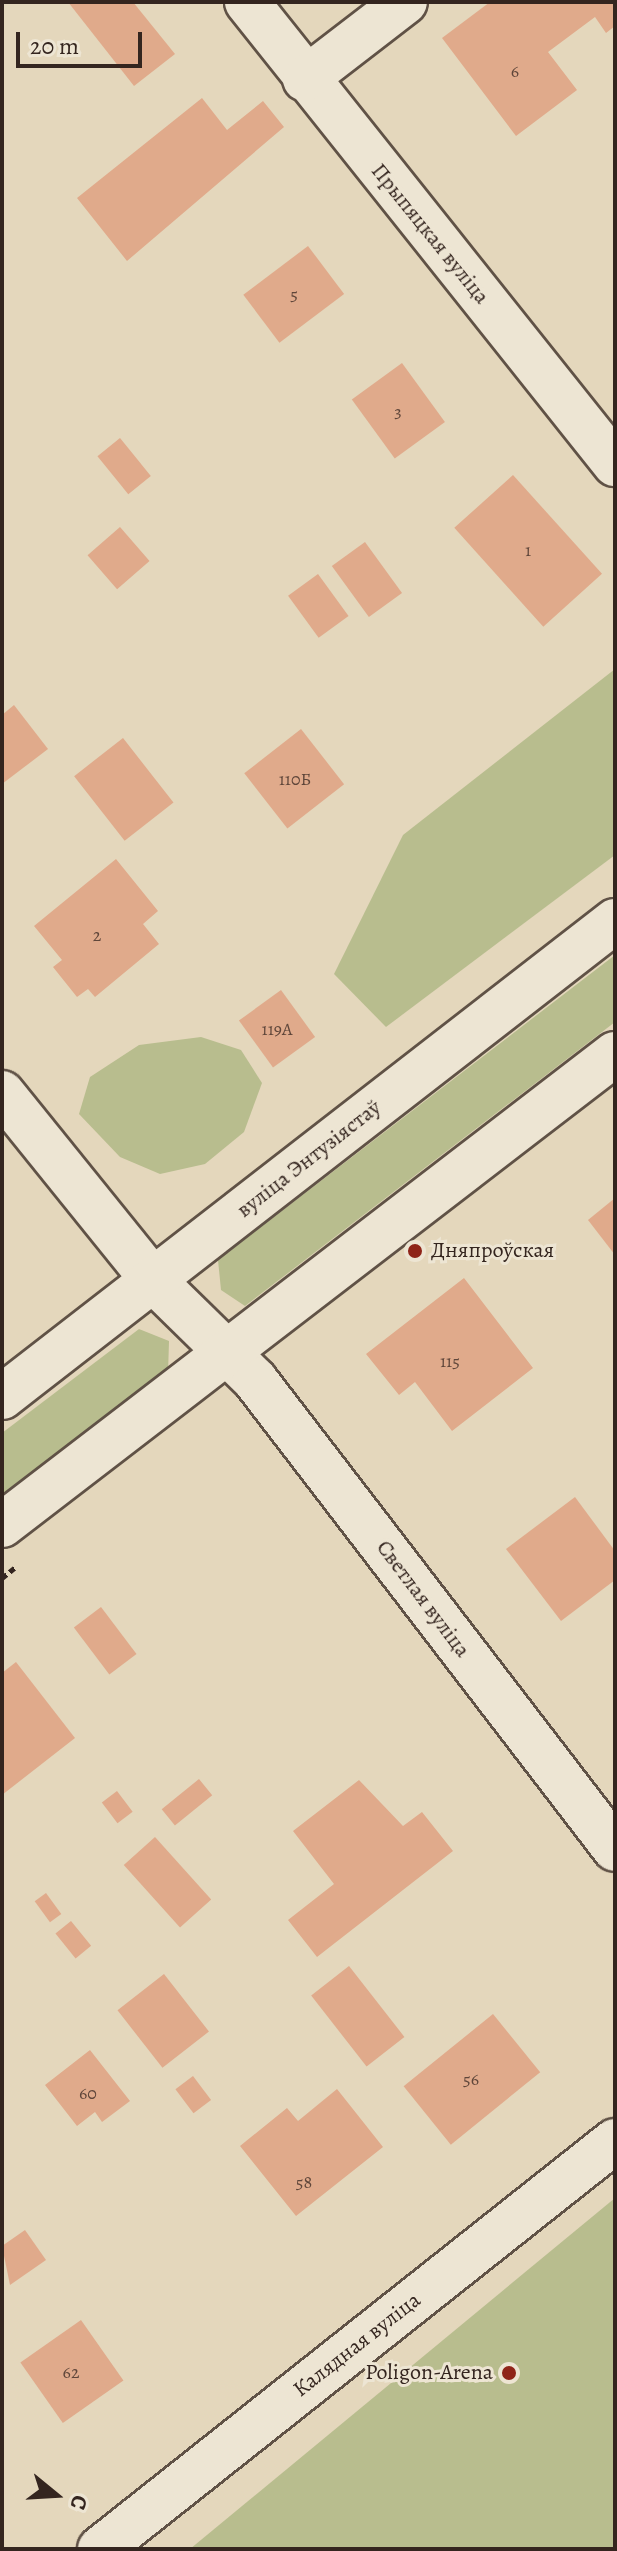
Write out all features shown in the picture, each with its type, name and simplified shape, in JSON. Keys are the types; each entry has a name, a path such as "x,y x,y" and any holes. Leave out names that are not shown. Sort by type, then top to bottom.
{"street":[{"name":"Прыпяцкая вуліца","path":"247,2 305,79 615,464"},
{"path":"305,79 405,2"},
{"name":"вуліца Энтузіястаў","path":"2,1397 615,921"},
{"path":"2,1525 615,1054"},
{"name":"Светлая вуліца","path":"2,1093 153,1280 255,1380 615,1849"},
{"name":"Калядная вуліца","path":"100,2549 615,2141"}],"green space":[{"path":"615,669 615,855 386,1027 334,974 403,835"},
{"path":"615,955 615,1022 245,1306 221,1290 218,1260"},
{"path":"201,1037 241,1050 262,1083 244,1132 205,1164 160,1174 120,1157 79,1114 90,1077 139,1045"},
{"path":"139,1329 169,1341 168,1373 2,1501 2,1433"},
{"name":"Poligon-Arena","path":"615,2198 615,2549 190,2549"}],"building":[{"path":"68,2 133,2 175,54 134,86"},
{"path":"490,2 615,2 615,26 606,33 595,17 548,52 577,90 516,136 442,38"},
{"path":"202,98 227,130 263,101 284,127 127,261 77,198"},
{"path":"308,246 344,294 279,343 243,295"},
{"path":"402,363 445,422 395,459 352,399"},
{"path":"120,438 151,476 128,494 97,456"},
{"path":"513,475 602,574 543,627 454,528"},
{"path":"120,527 150,561 117,589 88,555"},
{"path":"365,542 402,593 369,617 332,566"},
{"path":"318,574 349,616 319,638 288,596"},
{"path":"14,705 48,749 2,784 2,715"},
{"path":"301,729 344,784 287,828 244,773"},
{"path":"123,738 173,803 125,841 74,776"},
{"path":"116,859 158,911 143,924 159,944 95,997 88,989 77,997 53,967 62,960 34,926"},
{"path":"281,990 315,1037 273,1067 239,1021"},
{"path":"615,1198 615,1255 588,1220"},
{"path":"464,1278 533,1368 452,1431 415,1382 399,1395 366,1354"},
{"path":"575,1497 615,1551 615,1580 561,1621 506,1549"},
{"path":"101,1607 137,1654 109,1675 74,1627"},
{"path":"16,1662 75,1738 2,1795 2,1673"},
{"path":"199,1779 212,1795 175,1826 162,1809"},
{"path":"359,1780 403,1826 422,1812 453,1851 317,1957 288,1920 334,1884 293,1831"},
{"path":"117,1791 133,1812 117,1823 102,1802"},
{"path":"155,1837 211,1899 180,1928 124,1865"},
{"path":"46,1893 61,1914 50,1922 35,1901"},
{"path":"71,1921 91,1946 76,1958 55,1934"},
{"path":"349,1966 404,2037 367,2066 311,1996"},
{"path":"164,1974 209,2032 162,2068 118,2010"},
{"path":"493,2014 540,2072 451,2145 404,2086"},
{"path":"90,2050 130,2101 102,2122 95,2112 77,2126 45,2085"},
{"path":"193,2076 211,2100 193,2113 175,2089"},
{"path":"337,2089 383,2147 296,2216 240,2146 287,2108 298,2121"},
{"path":"25,2230 46,2260 10,2285 2,2246"},
{"path":"81,2320 123,2381 63,2423 20,2362"}],"place":[{"name":"Дняпроўская","path":"415,1251"},
{"name":"Poligon-Arena","path":"509,2373"}]}
